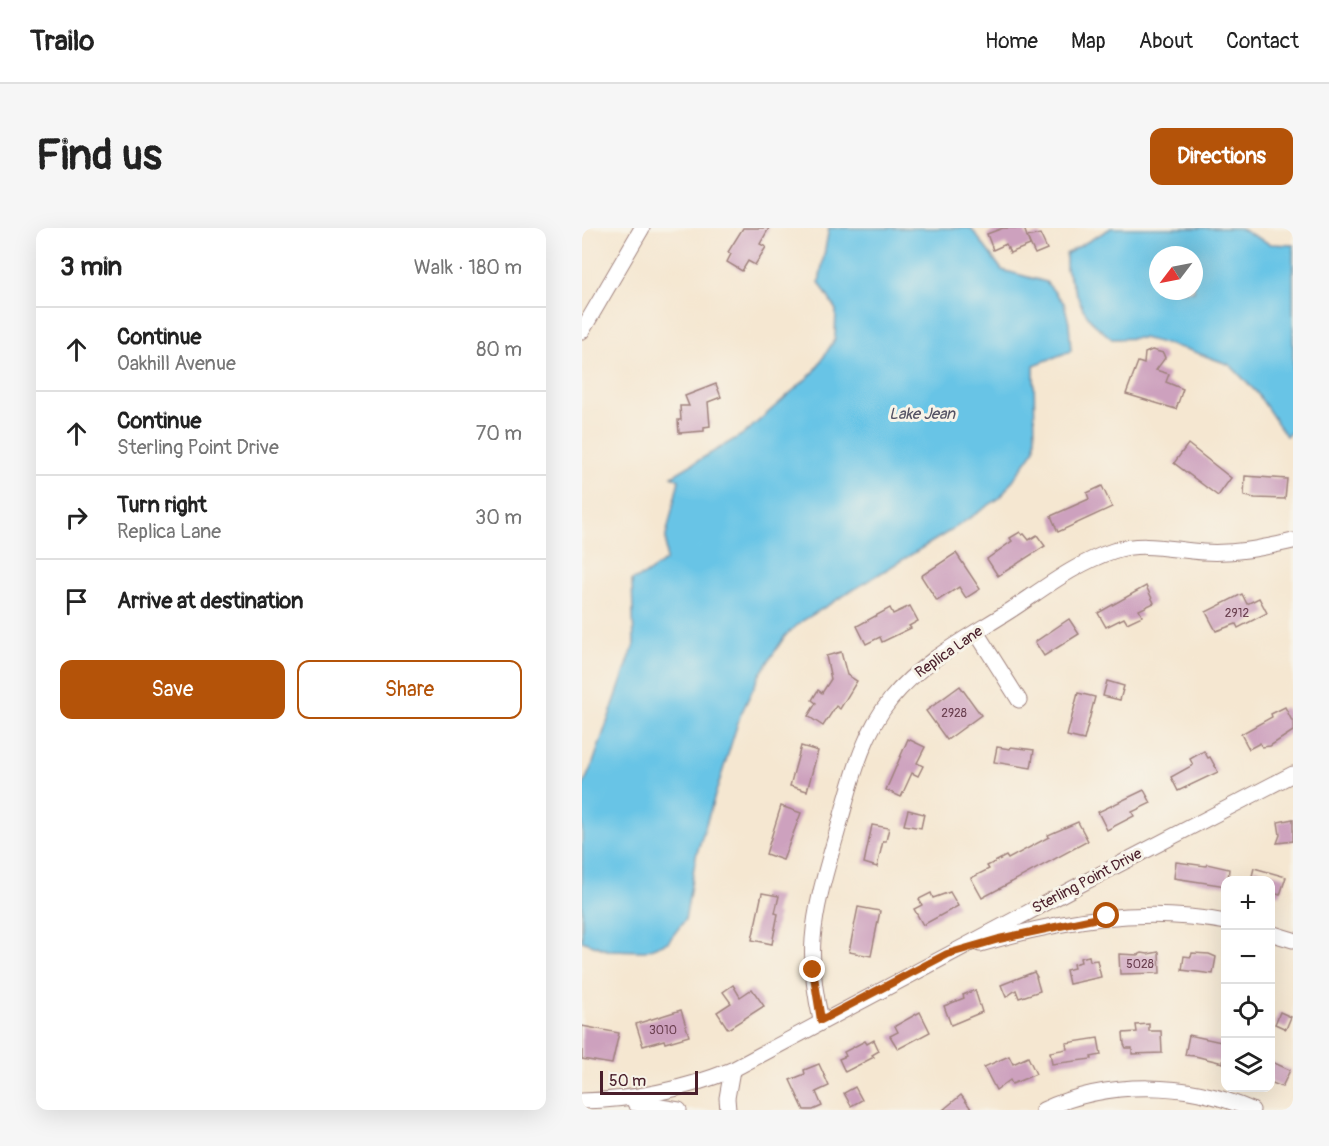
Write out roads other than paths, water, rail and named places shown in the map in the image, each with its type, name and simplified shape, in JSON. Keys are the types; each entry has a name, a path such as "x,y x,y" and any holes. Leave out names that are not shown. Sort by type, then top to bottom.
{"street":[{"path":"582,331 642,228"},
{"name":"Replica Lane","path":"821,1020 813,970 816,913 822,885 864,743 891,700 908,681 927,664 1060,578 1090,560 1114,551 1133,546 1157,546 1229,553 1256,550 1293,541"},
{"path":"976,632 1019,700"},
{"name":"Sterling Point Drive","path":"583,1103 672,1091 732,1070 821,1020 1293,774"},
{"path":"947,954 999,939 1107,916 1184,916 1221,921"},
{"path":"1275,935 1293,940"},
{"path":"728,1110 727,1098 732,1070"},
{"path":"1043,1110 1081,1096 1103,1091 1163,1089 1194,1092 1224,1099 1252,1110"},
{"path":"609,1100 679,1110"}],"water":[{"name":"Lake Jean","path":"829,228 971,228 1002,270 1046,282 1064,303 1069,323 1071,351 1034,365 1035,449 1001,497 802,621 785,636 760,674 740,716 696,856 685,920 668,942 645,951 607,950 582,941 582,788 634,645 632,580 643,576 666,560 666,536 679,480 672,476 745,433 814,372 835,339 836,310 819,282"},
{"path":"1111,228 1239,228 1270,244 1293,245 1293,431 1286,436 1257,393 1230,365 1189,350 1143,338 1112,339 1093,323 1083,309 1066,269 1066,254"}]}
